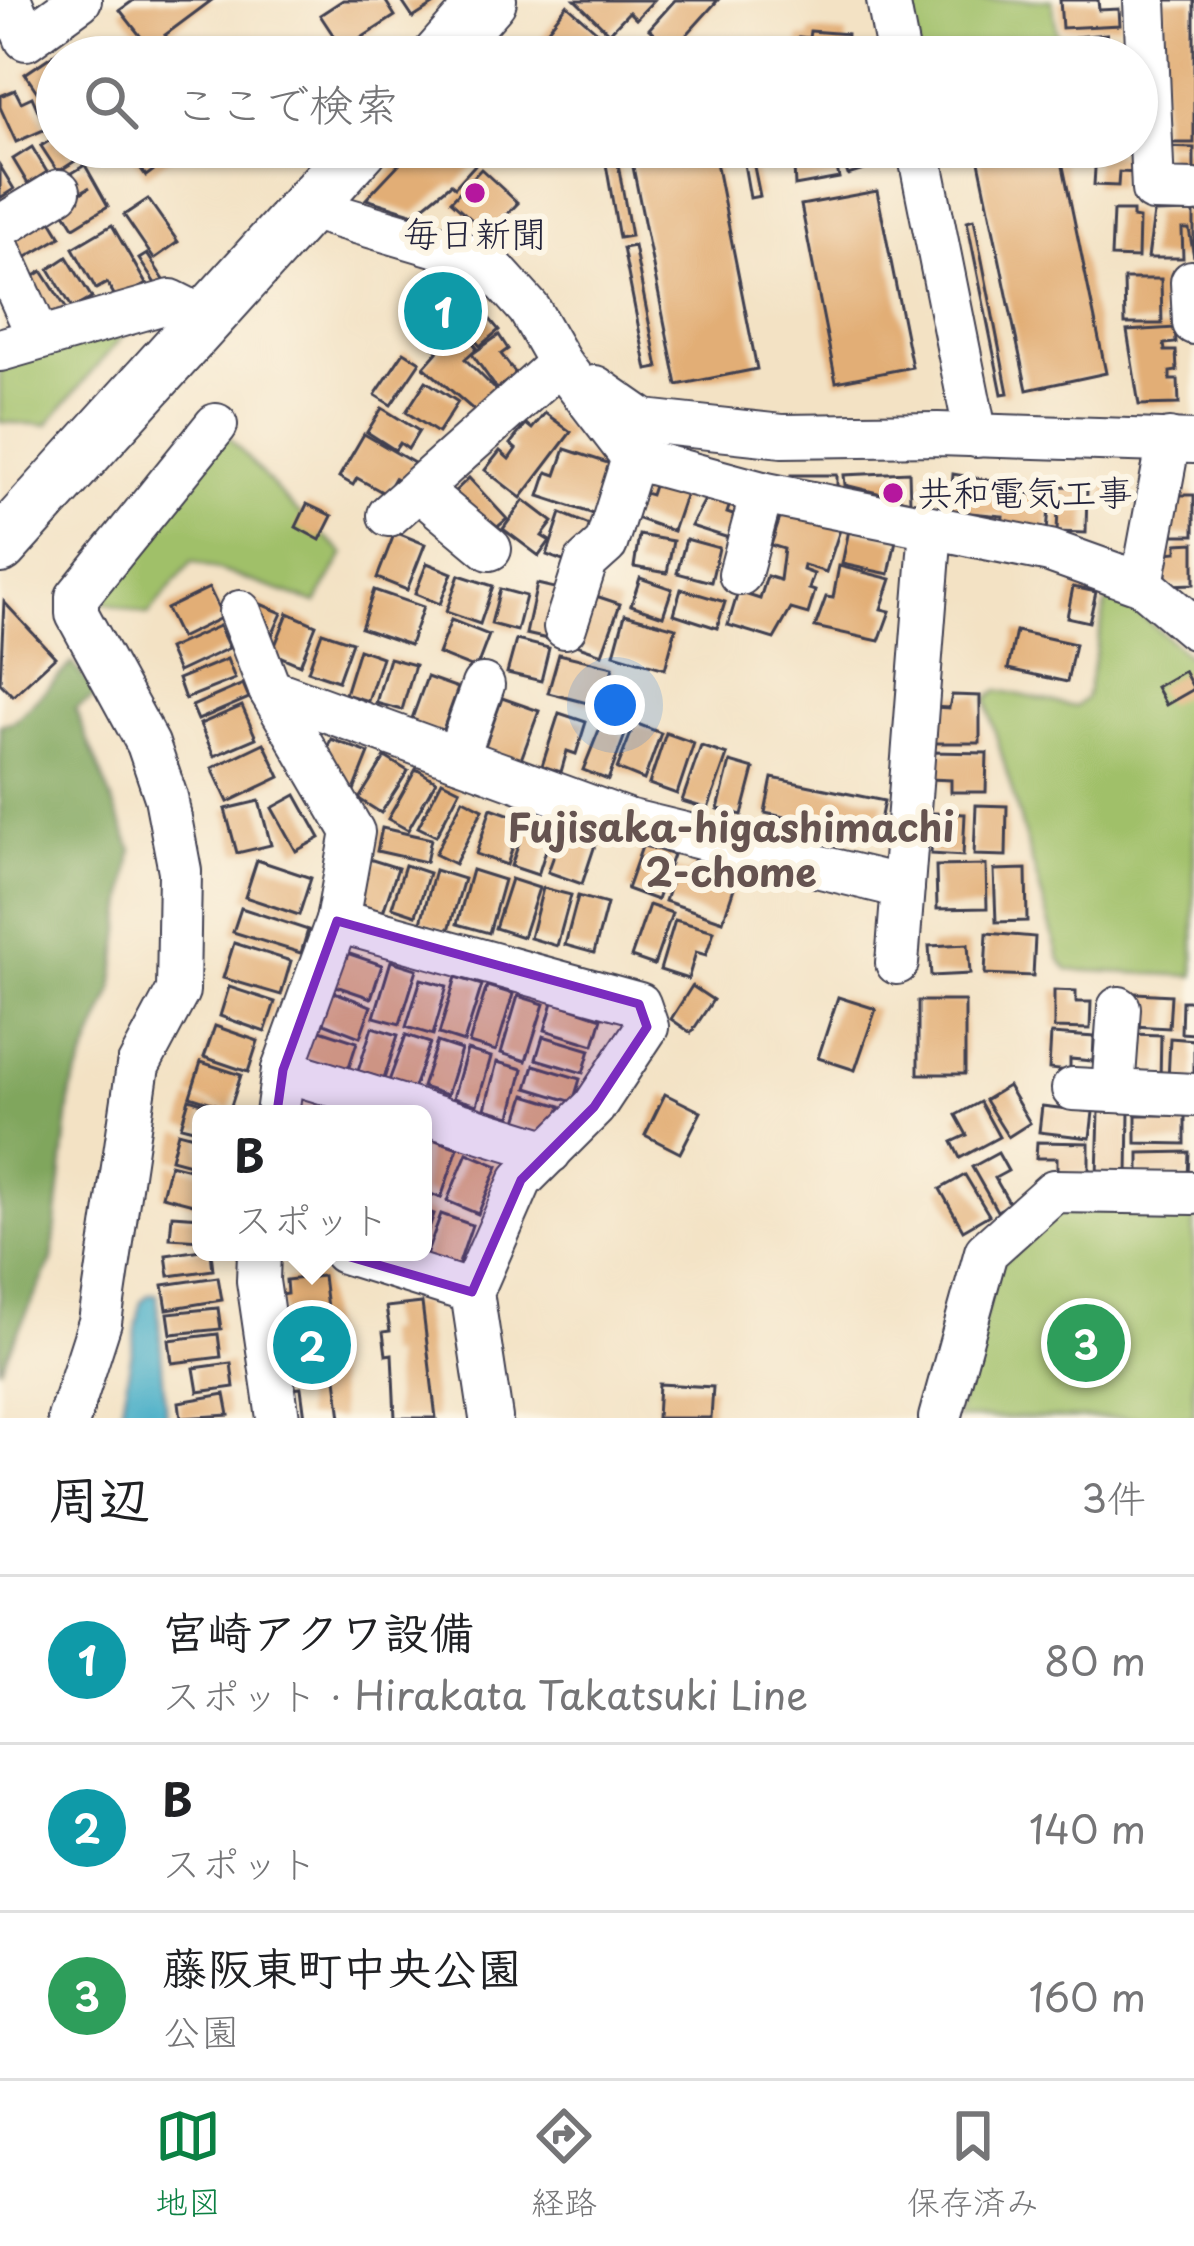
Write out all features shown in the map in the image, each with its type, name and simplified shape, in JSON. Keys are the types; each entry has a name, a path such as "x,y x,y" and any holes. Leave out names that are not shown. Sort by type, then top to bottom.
{"main road":[{"path":"458,36 489,0"},
{"path":"0,546 344,168"}],"street":[{"path":"10,0 26,39 80,0"},
{"path":"888,0 895,36"},
{"path":"1145,0 1147,36"},
{"path":"922,168 976,436"},
{"path":"1152,168 1153,190 1194,191"},
{"path":"0,227 58,191"},
{"path":"309,208 485,260 529,308 560,363 638,440 762,493 1050,551 1175,604 1182,441 976,436 638,440"},
{"path":"0,252 20,344 171,301 207,319"},
{"path":"490,550 404,502 560,363"},
{"path":"69,1418 100,1322 137,1066 178,992 180,871 166,797 148,744 83,627 77,597 216,425"},
{"path":"565,627 586,562 606,544 638,440"},
{"path":"740,574 762,493"},
{"path":"897,963 931,528"},
{"path":"240,612 270,690 353,832 337,921 283,1070 278,1105"},
{"path":"458,758 483,685"},
{"path":"270,690 627,820 903,887"},
{"path":"337,921 639,1004 647,1027 594,1107 521,1180 472,1292 491,1418"},
{"path":"1119,1008 1093,1089 1194,1095"},
{"path":"283,1070 397,1105"},
{"path":"432,1116 550,1152"},
{"path":"940,1418 986,1252 1054,1191 1194,1193"},
{"path":"259,1261 278,1418"},
{"path":"373,1261 472,1292"}],"highlighted area":[{"path":"337,921 639,1004 647,1027 594,1107 521,1180 472,1292 260,1231 283,1070"}],"green space":[{"path":"910,0 1052,0 1058,36 916,36"},
{"path":"135,321 47,425 0,422 0,360"},
{"path":"224,432 290,505 344,554 316,603 192,561 148,615 88,598"},
{"path":"1114,592 1194,661 1194,976 1068,970 1060,960 990,714 987,699 998,690 1075,707 1086,698 1108,594"},
{"path":"72,663 98,695 75,709 132,850 113,989 71,1091 52,1260 0,1369 0,725 15,721"},
{"path":"1058,1208 1194,1208 1194,1418 956,1418 998,1267"}],"water":[{"path":"157,1294 166,1418 120,1418 141,1301"}],"building":[{"path":"134,0 212,0 166,36 140,36 120,10"},
{"path":"343,0 385,0 395,16 364,36 334,36 320,15"},
{"path":"401,0 441,0 413,18"},
{"path":"575,0 654,0 636,19 629,12 609,33"},
{"path":"675,0 718,0 686,36 657,36 649,29"},
{"path":"1060,0 1098,0 1099,10 1119,9 1120,25 1062,28"},
{"path":"1163,0 1194,0 1194,143 1162,143"},
{"path":"567,5 602,36 543,36"},
{"path":"810,31 847,34 847,36 809,36"},
{"path":"36,67 36,90 25,74"},
{"path":"15,90 21,102 32,97 36,133 16,142 0,107 0,96"},
{"path":"32,147 36,168 47,172 28,184 13,159"},
{"path":"1164,147 1194,148 1194,181 1174,181"},
{"path":"0,166 14,189 0,198"},
{"path":"87,168 108,206 74,227 61,206 90,187 66,200 56,183"},
{"path":"395,168 472,168 455,187 451,184 414,214 366,199"},
{"path":"607,168 619,168 631,236 619,238"},
{"path":"633,168 717,168 757,369 677,385"},
{"path":"745,168 754,168 760,196 750,198"},
{"path":"794,168 837,168 839,178 795,186"},
{"path":"980,168 1063,168 1106,373 1027,390"},
{"path":"1095,168 1139,168 1139,173 1119,172 1118,186 1094,185"},
{"path":"481,169 518,203 488,234 451,201"},
{"path":"877,191 912,367 836,382 801,205"},
{"path":"148,199 178,242 154,259 124,215"},
{"path":"1113,211 1133,211 1133,218 1139,219 1138,258 1111,257"},
{"path":"1194,212 1194,257 1189,229 1182,229 1183,258 1148,258 1154,213"},
{"path":"47,214 61,237 23,259 12,241"},
{"path":"974,219 1008,393 1002,394 967,221"},
{"path":"112,225 146,284 118,301 107,283 96,289 73,248"},
{"path":"634,246 658,368 647,370 623,248"},
{"path":"147,254 166,283 158,288 139,259"},
{"path":"67,257 92,298 73,309 49,269"},
{"path":"42,271 66,308 47,321 23,284"},
{"path":"1124,279 1161,279 1162,324 1125,324"},
{"path":"443,285 467,303 437,349 413,332"},
{"path":"477,304 499,330 480,346 458,320"},
{"path":"460,326 477,348 465,359 498,392 477,413 424,367"},
{"path":"1175,328 1176,343 1164,344 1165,351 1176,351 1177,371 1170,372 1170,380 1178,380 1179,404 1139,405 1127,331"},
{"path":"499,335 508,349 501,354 516,374 497,389 472,354"},
{"path":"404,352 420,362 391,405 375,395"},
{"path":"426,381 458,402 438,433 406,412"},
{"path":"382,408 419,431 408,449 400,443 395,450 367,432"},
{"path":"545,413 571,432 521,498 485,470 500,451 509,459 516,449 510,444 526,424 532,429"},
{"path":"364,434 414,463 402,483 395,478 386,494 357,478 353,485 339,477"},
{"path":"565,449 614,465 597,515 539,496 547,472 556,475"},
{"name":"共和電気工事","path":"909,472 910,501 845,485 844,475"},
{"path":"953,474 1005,483 1005,492 1050,496 1047,532 1002,528 1003,516 950,511"},
{"path":"791,475 837,475 837,487 791,487"},
{"path":"657,477 688,487 673,531 633,517 641,492 651,495"},
{"path":"469,478 507,519 487,536 450,496"},
{"path":"1059,486 1087,487 1086,533 1057,532"},
{"path":"1105,486 1123,487 1123,502 1104,501"},
{"path":"708,494 731,501 727,513 739,517 732,539 691,526"},
{"path":"1175,495 1194,495 1194,535 1168,535"},
{"path":"524,500 553,522 542,536 550,541 539,556 503,529"},
{"path":"307,504 332,516 320,540 296,527"},
{"path":"783,509 843,521 826,572 804,565 803,570 814,574 808,614 791,609 774,639 728,625 738,592 760,599 767,576 780,580 784,549 771,545"},
{"path":"561,513 592,526 579,567 547,555"},
{"path":"849,530 896,540 889,574 842,564"},
{"path":"395,532 425,544 407,590 377,578"},
{"path":"639,535 673,541 667,573 634,567"},
{"path":"686,539 719,548 711,582 677,573"},
{"path":"1194,543 1194,584 1166,585 1166,553 1177,552 1177,544"},
{"path":"427,563 452,573 440,604 415,594"},
{"path":"839,566 891,579 881,609 890,611 879,641 815,627 826,597 833,598"},
{"path":"459,575 493,586 480,624 446,612"},
{"path":"640,578 672,589 663,616 631,605"},
{"path":"537,584 563,590 552,640 526,634"},
{"path":"1073,587 1096,592 1089,622 1067,617"},
{"path":"209,588 223,617 180,638 166,609"},
{"path":"500,589 526,596 517,631 491,624"},
{"path":"681,589 725,602 717,628 674,614"},
{"path":"374,590 423,607 410,645 361,628"},
{"path":"584,592 620,604 602,654 567,642"},
{"path":"251,600 282,613 269,642"},
{"path":"4,602 55,657 13,696 0,683"},
{"path":"288,613 316,625 300,665 272,653"},
{"path":"625,614 676,628 665,669 614,654"},
{"path":"451,620 489,635 476,669 438,654"},
{"path":"219,626 229,648 178,672 168,649"},
{"path":"1016,631 1075,644 1067,682 1008,669"},
{"path":"322,632 352,642 338,681 308,671"},
{"path":"516,640 549,648 541,681 507,673"},
{"path":"359,649 382,657 368,701 345,694"},
{"path":"559,654 613,667 603,707 548,693"},
{"path":"389,658 415,665 402,710 376,703"},
{"path":"227,659 235,679 185,699 178,679"},
{"path":"1184,671 1194,689 1166,705 1156,687"},
{"path":"427,677 458,688 441,735 410,724"},
{"path":"243,684 249,698 198,720 192,706"},
{"path":"952,695 980,696 980,743 933,743 933,707 949,708"},
{"path":"502,698 539,711 520,762 484,749"},
{"path":"242,706 256,738 214,756 200,724"},
{"path":"559,713 586,722 576,754 567,751 561,772 542,766"},
{"path":"635,723 661,733 644,780 617,769"},
{"path":"601,725 625,735 608,780 583,770"},
{"path":"666,733 694,743 677,794 649,784"},
{"path":"331,739 369,753 353,793 322,763"},
{"path":"264,743 280,777 228,802 212,768"},
{"path":"701,746 727,755 708,809 682,801"},
{"path":"930,752 987,753 986,792 951,792 951,780 930,779"},
{"path":"385,757 408,771 381,813 359,799"},
{"path":"730,762 754,769 742,815 718,809"},
{"path":"416,769 436,781 408,830 388,819"},
{"path":"772,778 884,801 877,836 765,813"},
{"path":"442,781 460,790 436,836 418,827"},
{"path":"296,795 320,838 296,851 272,808"},
{"path":"463,799 483,809 455,864 435,854"},
{"path":"259,801 271,845 237,853 225,809"},
{"path":"976,805 1007,806 1006,856 974,855"},
{"path":"491,808 522,819 507,865 476,854"},
{"path":"933,813 965,814 963,856 931,854"},
{"path":"527,820 553,828 538,875 511,866"},
{"path":"382,828 431,839 426,862 377,851"},
{"path":"564,828 597,839 582,884 548,872"},
{"path":"643,844 673,855 657,900 627,889"},
{"path":"695,858 739,873 723,921 665,901 675,870 690,874"},
{"path":"369,859 398,868 383,912 355,903"},
{"path":"257,860 311,878 299,915 245,897"},
{"path":"405,865 429,873 416,915 392,907"},
{"path":"986,865 987,908 937,909 936,866"},
{"path":"1026,869 1027,921 996,922 994,870"},
{"path":"435,870 464,879 449,930 421,922"},
{"path":"472,870 504,880 489,933 457,924"},
{"path":"511,879 539,888 523,937 495,928"},
{"path":"543,888 571,895 557,946 530,938"},
{"path":"578,896 607,904 594,953 565,945"},
{"path":"649,905 672,913 654,965 631,957"},
{"path":"241,908 308,930 301,953 233,932"},
{"path":"675,920 714,931 706,955 696,952 688,979 660,970"},
{"path":"987,933 1035,937 1033,976 985,974"},
{"path":"234,943 291,961 281,995 223,978"},
{"path":"968,944 970,974 931,976 929,946"},
{"path":"338,950 382,965 371,998 327,983"},
{"path":"391,961 417,969 400,1024 374,1017"},
{"path":"456,977 482,985 464,1042 439,1034"},
{"path":"421,979 447,986 433,1035 406,1027"},
{"path":"487,986 513,994 496,1051 469,1043"},
{"path":"692,986 713,1000 691,1033 671,1019"},
{"path":"229,987 275,1002 265,1032 220,1016"},
{"path":"327,989 371,1006 360,1037 316,1020"},
{"path":"1054,990 1076,991 1076,1002 1091,1002 1090,1029 1054,1028"},
{"path":"1136,993 1171,995 1169,1028 1134,1026"},
{"path":"518,996 544,1004 526,1061 501,1053"},
{"path":"838,997 876,1009 855,1070 818,1058"},
{"path":"918,1001 965,1001 965,1074 918,1074"},
{"path":"1182,1001 1194,1001 1194,1034 1181,1033"},
{"path":"553,1002 602,1018 594,1045 545,1030"},
{"path":"215,1026 258,1041 248,1072 204,1057"},
{"path":"372,1027 398,1035 384,1079 358,1071"},
{"path":"314,1028 357,1042 348,1070 305,1057"},
{"path":"1051,1034 1094,1037 1093,1061 1070,1059 1070,1071 1049,1069"},
{"path":"1131,1034 1161,1035 1160,1080 1130,1080"},
{"path":"406,1035 430,1043 413,1090 389,1081"},
{"path":"543,1036 590,1050 583,1073 536,1059"},
{"path":"1170,1038 1194,1040 1194,1082 1168,1081"},
{"path":"437,1042 461,1050 447,1095 422,1087"},
{"path":"467,1050 491,1057 477,1105 453,1098"},
{"path":"201,1062 241,1075 231,1105 190,1096"},
{"path":"497,1062 523,1069 511,1116 485,1109"},
{"path":"534,1065 580,1079 573,1102 527,1088"},
{"path":"1008,1086 1030,1123 1008,1137 985,1100"},
{"path":"665,1094 701,1112 680,1153 645,1135"},
{"path":"525,1095 561,1106 552,1134 516,1124"},
{"path":"189,1099 208,1105 192,1105 192,1129 181,1126"},
{"path":"980,1102 999,1137 960,1158 952,1142 967,1135 956,1115"},
{"path":"1042,1106 1093,1112 1090,1138 1039,1132"},
{"path":"1099,1112 1129,1112 1128,1176 1097,1175"},
{"path":"1136,1115 1185,1115 1185,1144 1136,1143"},
{"path":"178,1132 192,1136 192,1165 171,1159"},
{"path":"432,1139 458,1148 441,1198 432,1194"},
{"path":"1037,1142 1089,1143 1089,1173 1057,1172 1057,1158 1036,1158"},
{"path":"1189,1152 1188,1178 1139,1178 1139,1153"},
{"path":"467,1153 498,1166 478,1214 447,1201"},
{"path":"998,1153 1008,1171 995,1178 1010,1204 997,1211 972,1167"},
{"path":"170,1164 192,1170 192,1204 162,1196"},
{"path":"965,1175 989,1215 963,1230 940,1189"},
{"path":"441,1214 472,1225 455,1275 423,1264 432,1261 432,1239"},
{"path":"172,1215 192,1216 192,1239 170,1238"},
{"path":"192,1251 192,1261 212,1261 213,1270 169,1276 166,1255"},
{"path":"323,1276 341,1418 305,1418 301,1388 291,1389 288,1368 296,1367 280,1295 287,1294 286,1280"},
{"path":"218,1277 222,1300 167,1309 163,1285"},
{"path":"422,1303 436,1418 395,1418 392,1354 386,1355 383,1332 390,1331 386,1307"},
{"path":"218,1308 221,1329 171,1334 168,1313"},
{"path":"218,1334 221,1357 172,1363 169,1340"},
{"path":"231,1363 234,1387 198,1392 194,1368"},
{"path":"659,1384 713,1387 711,1418 657,1418"},
{"path":"225,1394 229,1415 181,1418 179,1402"}],"place":[{"name":"毎日新聞","path":"475,193"},
{"name":"宮崎アクワ設備","path":"443,311"},
{"name":"共和電気工事","path":"893,493"},
{"name":"藤阪東町中央公園","path":"1086,1343"},
{"name":"B","path":"312,1345"}],"district":[{"name":"Fujisaka-higashimachi 2-chome","path":"731,850"}]}
